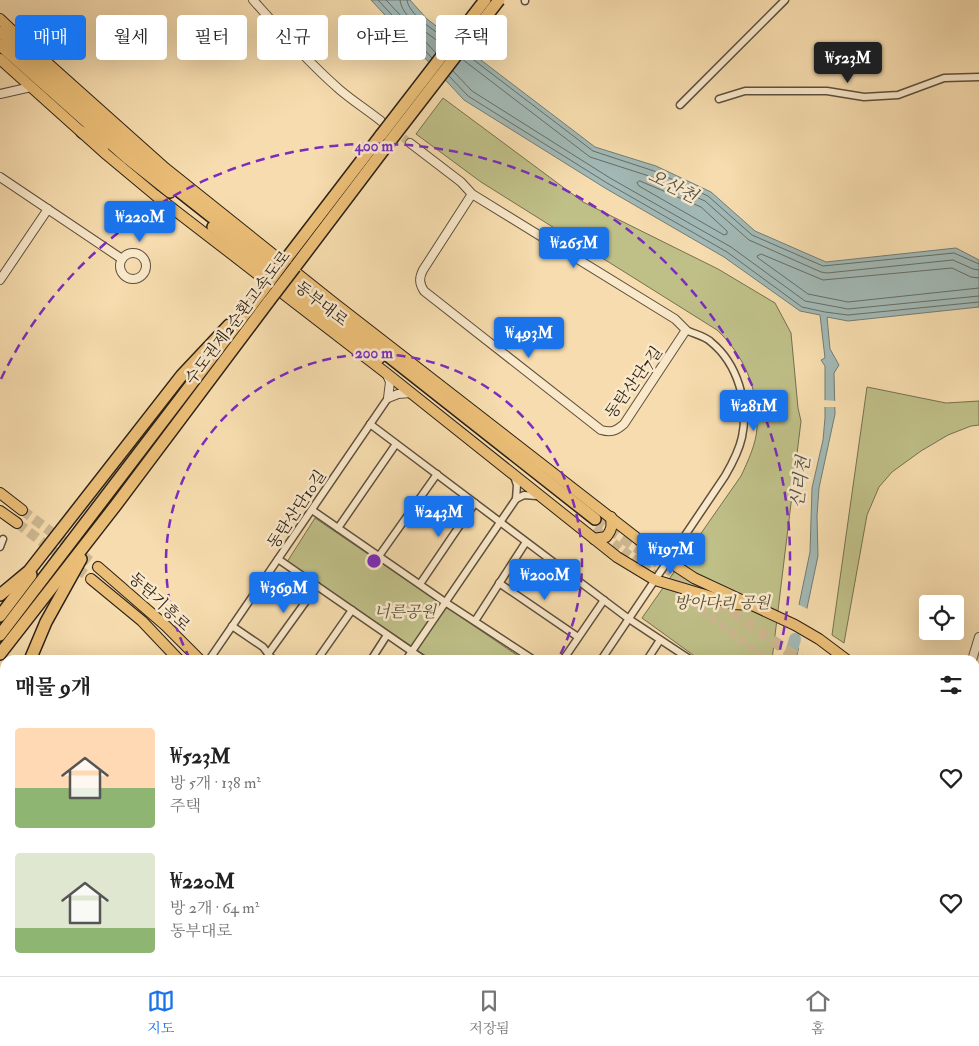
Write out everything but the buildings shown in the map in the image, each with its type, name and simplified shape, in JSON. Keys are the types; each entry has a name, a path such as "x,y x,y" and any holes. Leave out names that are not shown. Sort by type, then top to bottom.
{"highway":[{"name":"수도권제2순환고속도로","path":"0,654 116,505 270,301 485,0"},
{"name":"수도권제2순환고속도로","path":"0,635 286,260 500,0"},
{"name":"동부대로","path":"0,32 175,188 595,529"},
{"name":"동부대로","path":"0,45 126,157 595,529"},
{"path":"40,60 96,109 145,161"},
{"path":"82,132 126,157"},
{"path":"0,616 187,368 260,294"},
{"path":"32,655 46,622 64,589 116,505"},
{"path":"0,595 29,571 55,541"}],"main road":[{"path":"0,20 15,33"},
{"name":"동부대로","path":"0,59 155,195 386,373 542,497 595,529 617,557 655,580 735,604 750,605"},
{"path":"45,60 165,168 334,303 667,561 694,578 775,615 819,639 840,655"},
{"path":"0,493 22,510"},
{"path":"0,511 17,523"},
{"path":"595,529 606,537 612,527 611,517"},
{"name":"동탄기흥로","path":"98,567 166,626 195,655"},
{"name":"동탄기흥로","path":"91,579 142,621 174,655"}],"street":[{"path":"253,0 325,76 381,121"},
{"path":"680,105 785,0"},
{"path":"719,99 745,91 827,90 864,97 889,95 898,94 944,78 979,77"},
{"path":"0,94 30,87"},
{"path":"410,143 461,182 472,194 675,319 686,330 710,341 736,374 744,408 744,424 742,438 735,458 729,470 604,655"},
{"path":"0,176 122,259"},
{"name":"동탄산단7길","path":"472,194 423,270 420,276 420,284 424,291 601,430 616,431 624,424 686,330"},
{"path":"0,280 48,209"},
{"path":"386,373 390,382 388,398 398,394 411,393"},
{"name":"동탄산단10길","path":"213,655 388,398"},
{"path":"370,424 629,619 683,655"},
{"path":"338,528 396,444"},
{"path":"379,556 437,474"},
{"path":"514,475 517,485 516,499"},
{"path":"409,655 516,499 532,494 542,497"},
{"path":"420,584 476,504"},
{"path":"312,510 445,602 526,655"},
{"path":"0,547 3,539"},
{"path":"475,621 526,542"},
{"path":"278,559 416,655"},
{"path":"499,583 578,637"},
{"path":"232,626 263,647 268,654 317,586"},
{"path":"566,655 604,600"},
{"path":"320,655 352,610"},
{"path":"374,655 387,635"},
{"path":"974,655 979,637"},
{"path":"650,655 660,640"}],"green space":[{"name":"방아다리 공원","path":"443,98 583,202 718,269 775,303 791,333 798,408 801,421 773,655 693,655 642,618 741,476 751,452 757,428 755,400 748,374 735,351 717,330 481,182 416,134"},
{"path":"867,387 946,403 979,401 979,425 971,426 948,435 921,451 892,472 879,487 867,515 844,643 832,635"},
{"name":"너른공원","path":"315,518 517,655 425,655 287,562"}],"water":[{"name":"오산천","path":"371,0 410,0 423,15 385,15"},
{"name":"오산천","path":"426,18 436,26 436,60 481,60 595,147 656,166 711,192 755,231 826,262 956,248 979,260 979,307 848,321 827,317 830,349 839,365 834,373 835,414 819,488 817,516 818,556 797,655 790,655 791,643 810,552 812,488 823,440 825,418 825,366 821,360 825,358 820,315 800,311 724,257 605,188 464,100 426,59"}],"pier":[{"path":"823,400 837,401 837,407 823,407"},
{"path":"797,604 810,610 801,649 789,642"}],"waterway":[{"name":"신리천","path":"790,655 795,639"}],"tunnel":[{"path":"394,130 410,143"},
{"path":"22,510 98,567"},
{"path":"595,519 794,655"},
{"path":"17,523 91,579"},
{"path":"595,528 661,579"},
{"path":"672,587 760,655"}]}
